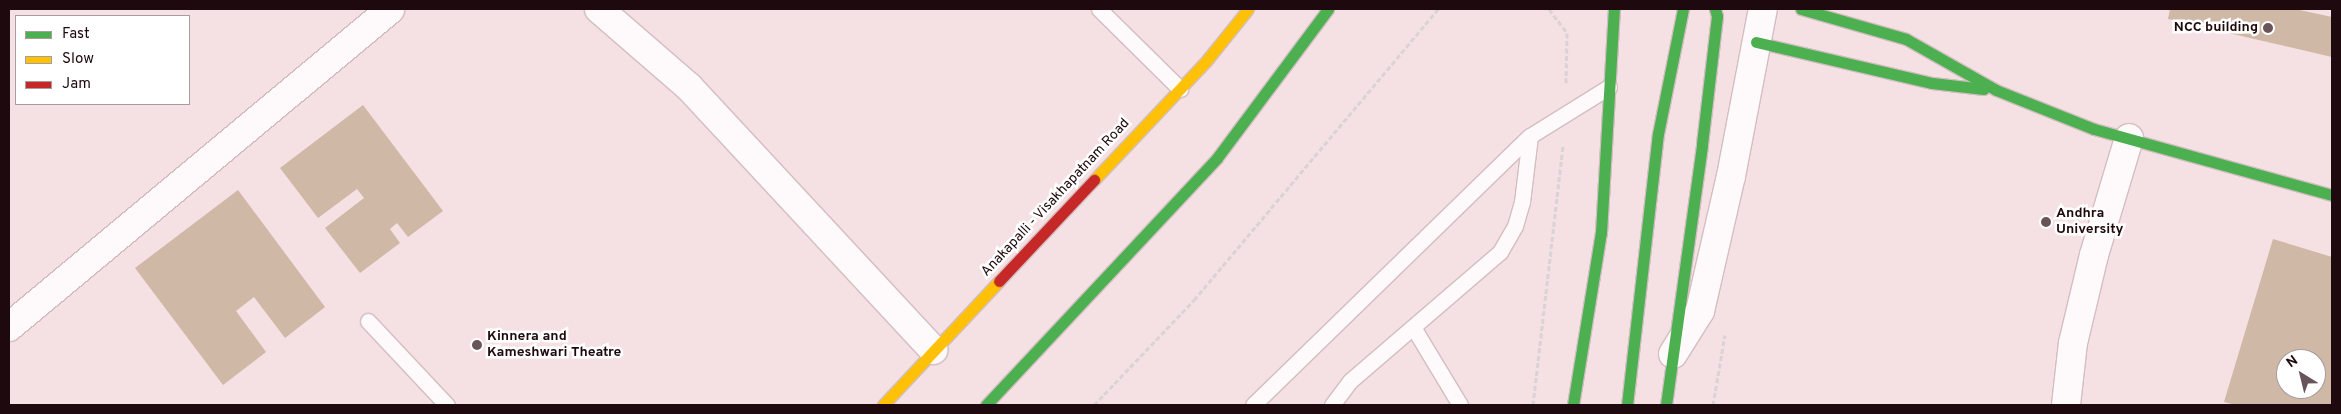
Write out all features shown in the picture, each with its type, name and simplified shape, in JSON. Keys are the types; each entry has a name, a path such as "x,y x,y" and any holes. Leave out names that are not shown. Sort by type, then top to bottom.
{"main road":[{"name":"Anakapalli - Visakhapatnam Road","path":"883,405 1180,89 1248,9"},
{"path":"986,405 1217,158 1328,9"},
{"path":"1573,405 1601,232 1613,9"},
{"path":"1628,405 1658,134 1683,9"},
{"path":"1666,405 1702,144 1717,16 1715,9"},
{"path":"1801,9 1906,39 1996,90 2094,129 2332,195"},
{"path":"1756,42 1932,82 1996,90"}],"street":[{"path":"9,327 390,9"},
{"path":"598,9 689,87 933,350"},
{"path":"1673,354 1700,311 1731,176 1763,9"},
{"path":"2066,405 2075,334 2094,256 2128,138"}],"lane":[{"path":"1099,9 1180,89"},
{"path":"1253,405 1530,136 1564,113 1609,87"},
{"path":"1332,405 1350,381 1500,252 1515,226 1522,202 1530,136"},
{"path":"368,320 447,405"},
{"path":"1413,327 1460,405"}],"path":[{"path":"1094,405 1194,300 1438,9"},
{"path":"1533,405 1564,113 1567,33 1549,9"}],"building":[{"name":"NCC building","path":"2170,9 2295,9 2332,17 2332,57 2168,19"},
{"path":"363,105 443,211 408,237 397,223 390,229 400,243 360,273 325,228 364,198 357,189 318,218 280,168"},
{"path":"238,190 325,307 285,338 254,297 236,311 266,352 223,385 135,268"},
{"path":"2273,239 2332,257 2332,405 2236,405 2224,402"}],"traffic: fast":[{"path":"986,405 1217,158 1328,9"},
{"path":"1573,405 1601,233 1614,9"},
{"path":"1627,405 1658,134 1683,9"},
{"path":"1666,405 1702,144 1717,16 1715,9"},
{"path":"1801,9 1906,39 1996,90 2094,129 2332,195"},
{"path":"1756,42 1932,83 1984,89"}],"traffic: slow":[{"path":"1094,180 1207,60 1248,9"},
{"path":"883,405 999,281"}],"traffic: jam":[{"path":"999,281 1094,180"}],"place":[{"name":"NCC building","path":"2268,28"},
{"name":"Andhra University","path":"2046,222"},
{"name":"Kinnera and Kameshwari Theatre","path":"477,345"}]}
